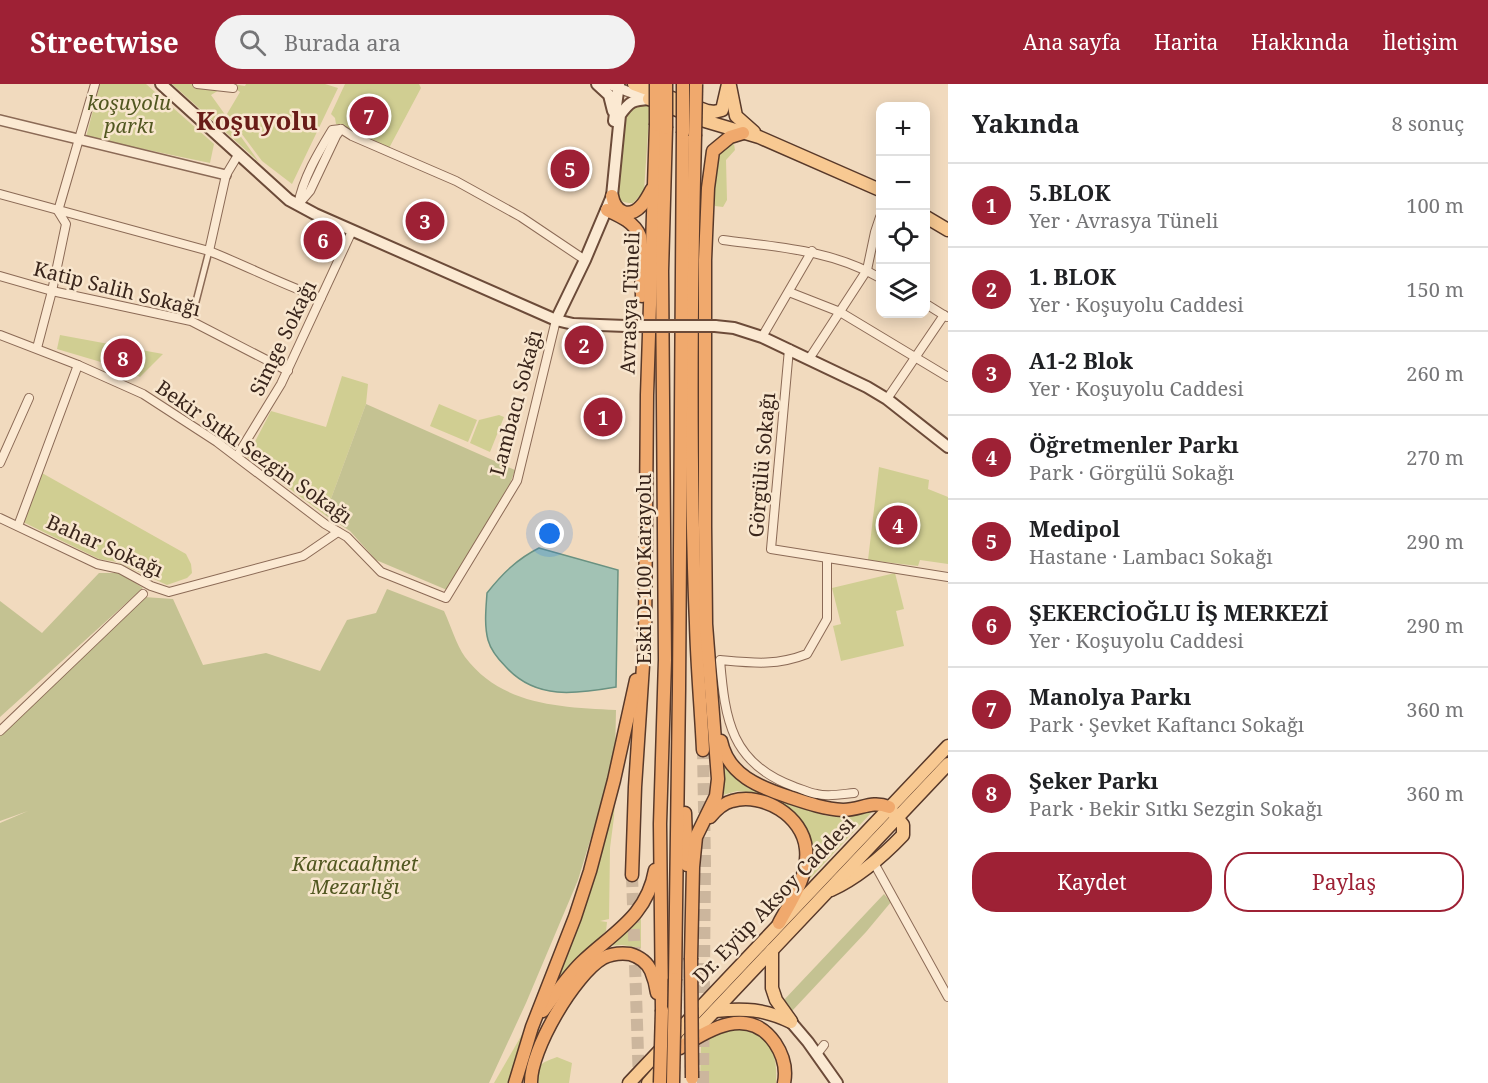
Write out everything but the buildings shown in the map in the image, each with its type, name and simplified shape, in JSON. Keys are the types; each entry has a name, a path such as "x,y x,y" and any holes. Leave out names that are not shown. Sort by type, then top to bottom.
{"highway":[{"path":"656,84 661,126"},
{"path":"661,126 666,84"},
{"path":"683,84 689,134 693,515 703,750"},
{"path":"689,134 696,84"},
{"name":"Avrasya Tüneli","path":"645,635 646,395 653,188 661,126"},
{"name":"Eski D-100 Karayolu","path":"661,126 664,660 660,825 662,1010"},
{"path":"692,1081 695,844 698,830 710,810 717,788 706,624 705,260 708,188 713,151 730,137 743,133"},
{"name":"Eski D-100 Karayolu","path":"673,1083 689,134"},
{"path":"612,196 614,205 626,213 641,206 653,188"},
{"path":"607,210 629,222 640,236 646,395"},
{"path":"632,875 645,635"},
{"path":"515,1083 532,1027 575,917 590,871 614,780 645,635"},
{"path":"679,689 692,958"},
{"path":"711,695 723,752 733,766 754,784 811,805 846,810 879,803 892,812"},
{"path":"695,844 709,818 718,808 730,801 745,799 758,801 781,810 791,819 801,834 806,848 806,865 780,923"},
{"path":"532,1027 580,964 624,927 647,898 653,884 660,825"},
{"path":"531,1083 541,1042 571,992 591,967 604,957 627,953 644,961 652,972 662,1010 660,1083"},
{"path":"680,1048 717,1027 728,1023 748,1023 765,1030 778,1046 783,1056 784,1083"}],"main road":[{"path":"161,84 289,200 352,231 556,320 573,324 714,326 734,328 762,337 887,399 948,447"},
{"path":"597,84 612,100 614,127"},
{"path":"634,84 714,112 722,110 729,84"},
{"path":"729,84 736,116 759,137"},
{"name":"Lambacı Sokağı","path":"607,210 604,203 614,127 615,85"},
{"path":"649,99 705,121 759,137 876,188"},
{"name":"Lambacı Sokağı","path":"556,320 612,196 620,115 634,100 649,99"},
{"path":"930,219 948,230"},
{"name":"Dr. Eyüp Aksoy Caddesi","path":"629,1083 780,923 892,812 948,746"},
{"path":"648,1083 824,894 892,812 948,764"},
{"path":"824,894 849,882 874,863 903,835 903,825 892,812"},
{"path":"772,950 771,988 776,1000 791,1023 820,1049 837,1083"},
{"path":"714,1011 759,1010 791,1023"}],"street":[{"path":"37,348 66,224 58,211 95,84"},
{"path":"197,84 234,88"},
{"path":"615,85 649,99"},
{"path":"0,120 226,175"},
{"path":"298,205 310,191 341,129 352,136 456,181 521,217 585,260"},
{"path":"191,321 226,175 238,155"},
{"path":"0,194 209,251 240,263 284,285 321,298"},
{"path":"809,359 867,270 876,227"},
{"name":"Simge Sokağı","path":"237,456 288,371 352,231"},
{"path":"723,240 812,251 867,270 876,276"},
{"path":"762,337 812,251"},
{"name":"Katip Salih Sokağı","path":"0,276 52,291 191,321 288,371"},
{"path":"789,292 840,312 948,377"},
{"path":"887,399 946,316 930,306"},
{"name":"Lambacı Sokağı","path":"446,598 518,481 556,320"},
{"name":"Bekir Sıtkı Sezgin Sokağı","path":"0,335 37,348 143,394 237,456 325,524 347,537 381,572 446,598"},
{"name":"Görgülü Sokağı","path":"789,349 771,549 948,577"},
{"name":"Bahar Sokağı","path":"78,365 18,526 97,564 120,569 151,586 169,592 303,556 338,532"},
{"path":"0,463 29,398"},
{"path":"0,518 18,526"},
{"path":"827,558 827,619 807,654 789,661 763,664 720,660 724,699 730,726 738,746 756,766 779,781 818,795 854,793"},
{"path":"0,732 143,594"},
{"path":"874,863 948,997"}],"green space":[{"name":"koşuyolu parkı","path":"100,84 146,84 214,144 210,163 86,137"},
{"path":"172,84 229,84 211,95 259,162"},
{"path":"232,84 245,86 246,84 325,84 338,88 292,184 262,161 227,114 240,92 231,86"},
{"path":"345,84 419,84 421,88 388,150 336,124 331,114"},
{"path":"650,103 644,191 633,203 626,203 619,199 616,191 623,118 635,105"},
{"path":"734,144 735,150 726,160 727,200 723,207 715,206 712,197 718,155 726,145"},
{"path":"60,335 163,354 140,377 121,368 57,349"},
{"path":"342,376 368,384 366,404 325,515 247,457 271,411 326,427"},
{"path":"366,404 515,470 510,484 447,590 376,560 350,531 325,515"},
{"path":"439,404 477,420 468,442 430,426"},
{"path":"499,415 504,417 490,452 470,443 479,420"},
{"path":"879,467 929,480 928,489 948,497 948,564 920,560 918,566 868,560"},
{"path":"42,473 186,554 192,573 187,578 167,585 117,562 99,559 23,522"},
{"path":"99,573 120,573 143,588 0,717 0,601 42,633"},
{"path":"895,573 904,609 896,611 904,646 841,661 833,626 841,624 832,588"},
{"name":"Karacaahmet Mezarlığı","path":"387,589 444,611 465,657 496,686 515,695 554,705 616,710 615,759 578,880 489,1083 0,1083 0,823 28,811 0,821 0,736 144,597 173,599 203,665 266,653 320,671 347,620 376,613"},
{"path":"723,762 748,788 810,811 827,816 845,817 871,813 804,885 809,852 785,806 775,799 747,792 737,791 723,795"},
{"path":"615,794 610,848 609,919 600,921 607,922 606,931 556,980"},
{"path":"884,894 891,902 792,1011 783,1001"},
{"path":"639,917 641,919 641,948 622,945 604,946"},
{"path":"734,1028 755,1034 768,1045 775,1061 776,1083 700,1083 701,1043 706,1037"},
{"path":"524,1031 527,1034 508,1083 494,1083"},
{"path":"557,1057 572,1063 569,1083 536,1083 541,1065"}],"shaded area":[{"path":"539,548 618,570 616,687 572,692 543,690 518,678 493,651 486,628 487,593 510,568"}],"tunnel":[{"path":"703,750 705,864 703,1083"},
{"path":"632,875 639,1083"}],"place":[{"name":"Manolya Parkı","path":"369,116"},
{"name":"Medipol","path":"570,169"},
{"name":"A1-2 Blok","path":"425,221"},
{"name":"ŞEKERCİOĞLU İŞ MERKEZİ","path":"323,240"},
{"name":"1. BLOK","path":"584,345"},
{"name":"Şeker Parkı","path":"123,358"},
{"name":"5.BLOK","path":"603,417"},
{"name":"Öğretmenler Parkı","path":"898,525"}],"district":[{"name":"Koşuyolu","path":"257,121"}]}
